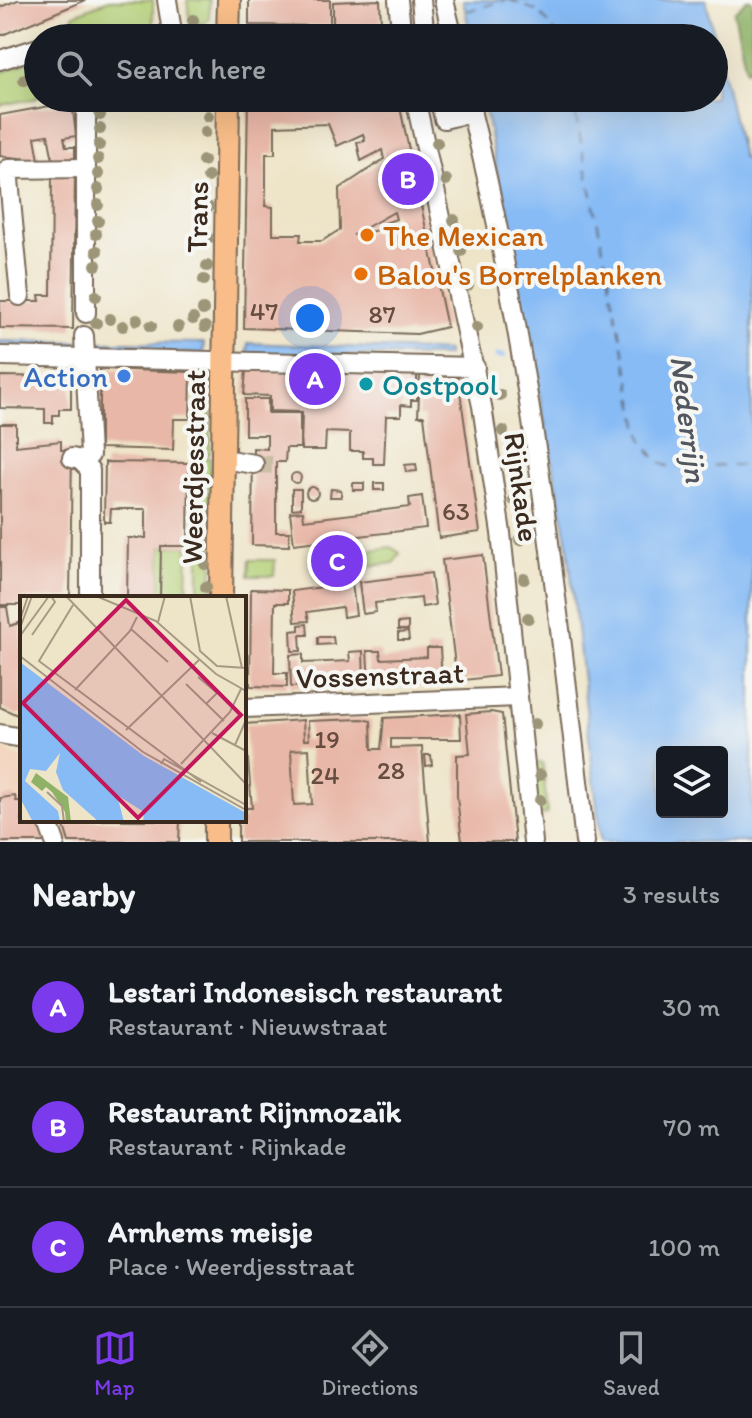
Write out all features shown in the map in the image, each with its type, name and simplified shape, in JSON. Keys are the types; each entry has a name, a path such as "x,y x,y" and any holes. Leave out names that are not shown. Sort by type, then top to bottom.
{"main road":[{"path":"228,24 229,0"},
{"name":"Trans","path":"225,336 228,112"},
{"name":"Weerdjesstraat","path":"221,596 225,336"}],"street":[{"path":"167,0 171,24"},
{"path":"398,0 401,24"},
{"path":"421,0 424,24"},
{"path":"444,0 450,24"},
{"path":"0,60 24,52"},
{"path":"86,112 86,313"},
{"name":"Rijnkade","path":"418,112 475,367 501,533 533,842"},
{"name":"Rijnkade","path":"442,112 444,119 457,112"},
{"name":"Rijnkade","path":"472,112 497,222 544,482 585,842"},
{"path":"20,296 8,169 86,168"},
{"path":"84,346 84,461 91,490 90,596"},
{"path":"0,356 84,346 225,363 475,367"},
{"path":"223,459 254,464"},
{"path":"72,479 91,490"},
{"name":"Vossenstraat","path":"246,708 518,697"},
{"path":"48,822 55,842"}],"shaded area":[{"path":"0,746 20,758 20,822 44,822 50,842 0,842"}],"green space":[{"path":"109,0 153,0 153,24 74,23 73,15"},
{"path":"187,0 210,0 209,18 205,23 190,23"},
{"path":"747,0 752,0 752,65 746,70 734,12"},
{"path":"24,64 24,101 0,105 0,73"},
{"path":"198,372 211,372 210,454 196,454"},
{"path":"196,457 210,458 209,516 195,553"},
{"path":"212,523 213,596 199,596 199,557"},
{"path":"161,546 188,546 187,596 160,596"},
{"path":"391,547 400,553 394,563 369,566 366,551"},
{"path":"250,560 275,560 274,576 249,576"},
{"path":"543,763 547,814 537,815 533,764"}],"water":[{"path":"463,0 706,0 712,24 468,24"},
{"name":"Nederrijn","path":"728,96 742,157 752,161 752,842 601,842 567,539 486,112 728,112"},
{"path":"0,341 204,343 203,354 0,345"},
{"path":"248,343 447,351 447,356 247,354"}],"building":[{"path":"18,0 86,0 0,36 0,7"},
{"path":"249,0 330,0 330,24 249,24"},
{"path":"380,0 381,24 333,24 333,2"},
{"path":"24,111 73,112 76,136 64,138 66,147 75,147 75,161 53,160 48,135 35,137 39,160 0,156 0,115"},
{"path":"248,112 401,112 447,327 417,334 244,328","holes":["328,124 337,146 363,134 365,141 357,142 361,161 382,150 384,159 339,189 340,230 322,241 300,241 301,234 273,234 273,207 265,206 266,154 275,154 275,126","394,212 396,219 382,224 383,229 353,235"]},
{"path":"52,175 75,175 73,329 0,328 0,301 40,301 39,295 51,295"},
{"path":"100,369 191,372 190,419 174,419 173,450 100,448"},
{"path":"246,370 417,375 417,400 411,400 411,406 401,405 401,416 386,416 384,464 373,464 373,458 363,458 363,451 350,451 350,433 326,432 325,450 301,450 302,412 270,411 270,396 244,395"},
{"path":"420,375 458,377 480,532 439,538 424,416 418,416"},
{"path":"0,376 71,377 71,409 59,409 59,415 53,415 53,423 45,423 45,409 0,408"},
{"path":"245,399 268,399 268,413 300,413 300,448 286,448 285,462 276,462 276,532 289,532 289,546 252,545 253,448 267,449 267,435 245,435"},
{"path":"0,424 16,424 16,446 61,441 61,450 72,450 70,596 20,596 20,605 0,605"},
{"path":"105,462 189,463 188,546 161,546 160,596 127,596 128,538 146,538 146,509 111,509 110,522 104,522"},
{"path":"416,464 417,471 406,472 405,465"},
{"path":"296,473 301,478 296,483 291,478"},
{"path":"353,483 364,483 364,490 353,490"},
{"path":"374,483 384,483 384,490 374,490"},
{"path":"312,487 318,493 312,499 306,493"},
{"path":"292,489 301,489 301,508 292,509"},
{"path":"331,489 341,490 341,497 330,497"},
{"path":"422,496 426,528 294,544 290,512 303,511 304,520 410,507 409,498"},
{"path":"483,555 498,676 457,681 442,560"},
{"path":"431,573 435,605 422,607 421,598 375,603 376,612 363,614 359,582"},
{"path":"352,583 356,615 343,617 342,607 307,612 309,621 295,622 292,591"},
{"path":"251,589 288,590 288,603 275,603 274,673 287,673 287,687 250,686"},
{"path":"0,607 7,607 10,626 20,623 20,714 0,707"},
{"path":"408,622 408,630 398,630 398,623"},
{"path":"307,624 308,635 300,635 301,651 292,651 291,631"},
{"path":"408,632 409,640 398,640 398,633"},
{"path":"318,637 333,637 334,644 318,645"},
{"path":"427,648 440,648 442,680 369,683 367,651 380,651 381,659 427,657"},
{"path":"363,651 364,683 291,687 290,655 303,654 303,663 350,661 349,652"},
{"path":"460,714 461,739 391,739 391,748 422,747 430,842 238,842 238,822 246,822 246,808 252,808 246,724 303,720 304,740 309,740 308,721 362,719 371,721 372,749 381,749 384,718","holes":["309,749 312,804 294,805 291,750"]},
{"path":"466,714 502,714 515,842 462,842 457,755 470,754"},
{"path":"425,755 431,755 432,765 426,766"},
{"path":"15,796 16,801 20,801 20,822 39,822 45,842 1,842 0,798"},
{"path":"56,822 180,822 179,842 69,842 63,823 57,825"}],"waterway":[{"path":"497,356 503,356"}],"ferry route":[{"path":"467,11 506,0"},
{"path":"510,0 539,12 549,24"},
{"path":"575,112 642,439 656,460 667,466 752,465"}],"tunnel":[{"path":"254,464 276,465"}],"place":[{"name":"Restaurant Rijnmozaïk","path":"408,179"},
{"name":"The Mexican","path":"367,235"},
{"name":"Balou's Borrelplanken","path":"361,274"},
{"name":"Action","path":"124,376"},
{"name":"Lestari Indonesisch restaurant","path":"315,379"},
{"name":"Oostpool","path":"366,384"},
{"name":"Arnhems meisje","path":"337,561"}]}
